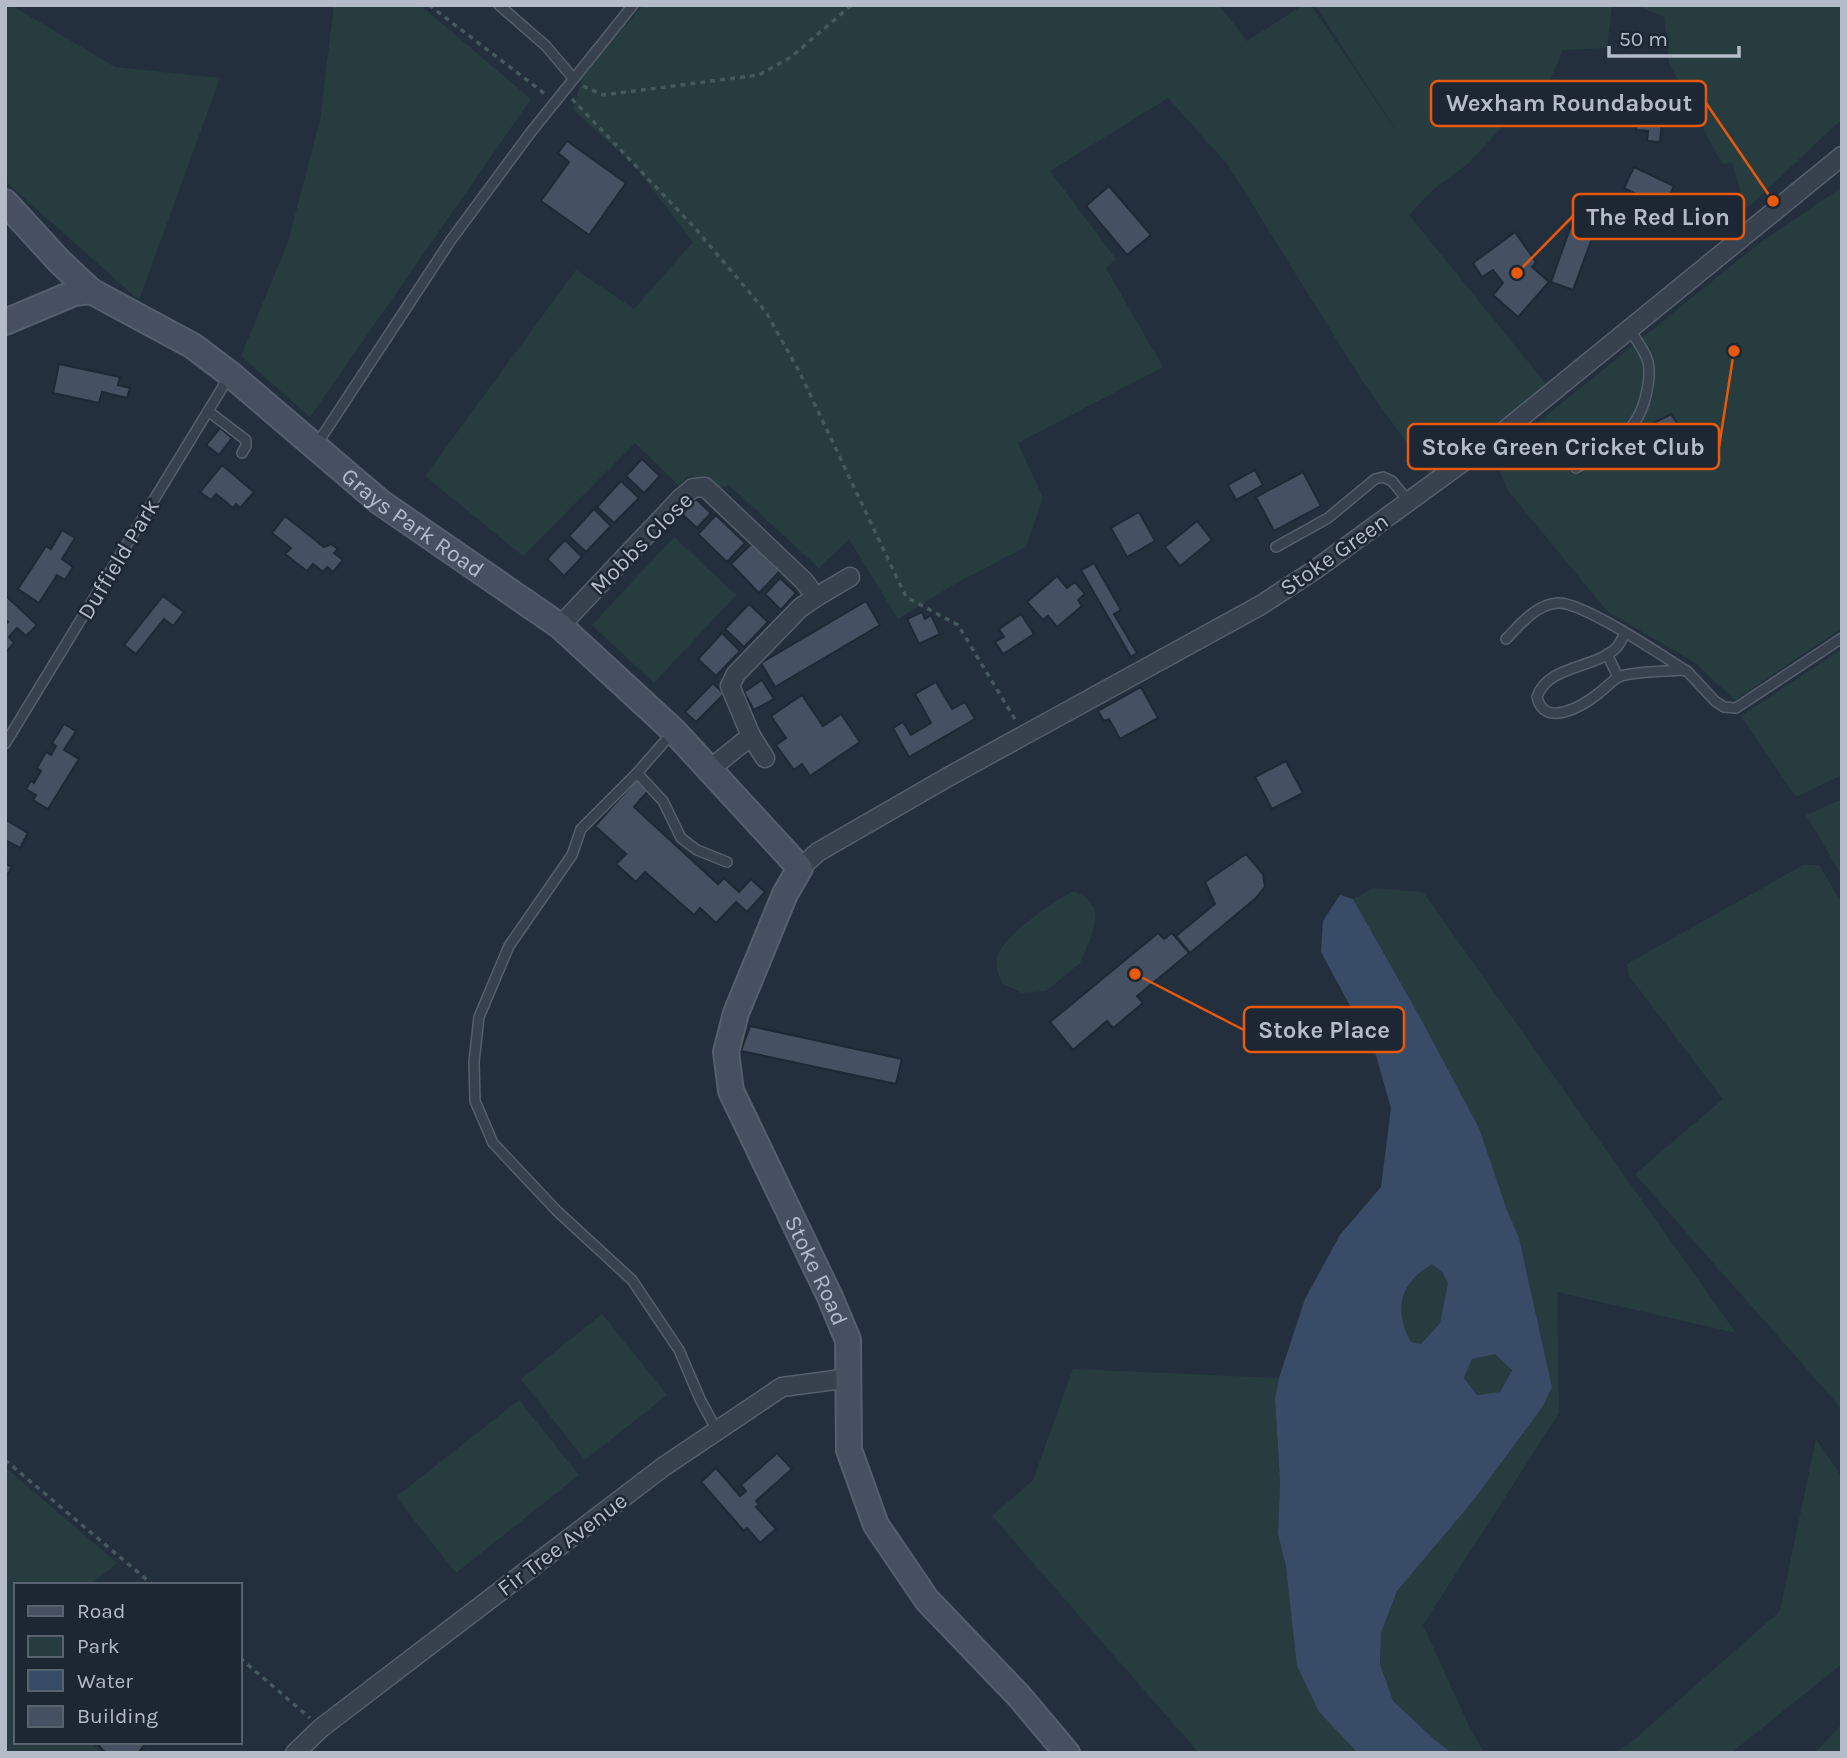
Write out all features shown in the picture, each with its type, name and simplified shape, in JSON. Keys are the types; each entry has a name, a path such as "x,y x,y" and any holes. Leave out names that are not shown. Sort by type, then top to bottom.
{"main road":[{"name":"Grays Park Road","path":"5,202 90,291 194,346 380,502 560,626 674,731 800,869"},
{"path":"5,322 74,293 90,291"},
{"name":"Stoke Road","path":"800,869 785,894 736,1013 726,1052 731,1091 848,1340 849,1450 876,1525 927,1600 1019,1696 1067,1753"}],"street":[{"name":"Stoke Green","path":"800,869 818,852 1261,605 1316,569 1497,437 1842,156"},
{"name":"Stoke Green","path":"1823,171 1842,162"},
{"name":"Mobbs Close","path":"560,626 693,488 705,487 804,581 816,597"},
{"path":"765,758 751,736 730,686 736,674 791,617 816,597 850,577"},
{"path":"710,769 751,736"},
{"name":"Fir Tree Avenue","path":"295,1753 321,1728 716,1429 782,1387 850,1378"}],"lane":[{"path":"499,5 546,46 573,78"},
{"path":"314,449 451,240 555,101 633,5"},
{"path":"1576,468 1630,429 1638,421 1642,411 1648,384 1648,360 1629,329"},
{"name":"Duffield Park","path":"5,744 230,374"},
{"path":"208,411 246,440 242,453"},
{"path":"1276,547 1328,518 1375,480 1383,477 1392,481 1409,502"},
{"path":"1506,639 1536,610 1556,603 1571,605 1591,613 1687,671 1724,707 1736,708 1842,638"},
{"path":"1625,634 1616,648 1607,654 1545,683 1537,697 1539,705 1545,711 1558,715 1597,695 1618,677 1687,671"},
{"path":"1607,654 1618,677"},
{"path":"674,731 581,829 572,855 509,946 479,1017 474,1062 475,1101 493,1143 557,1211 632,1280 679,1350 716,1429"},
{"path":"637,773 663,801 681,838 697,849 727,862"}],"path":[{"path":"429,5 555,101"},
{"path":"573,78 603,95 759,75 791,57 852,5"},
{"path":"564,90 686,219 766,312 799,372 906,597 958,625 1025,736"},
{"path":"5,1460 151,1583"},
{"path":"242,1660 294,1704"}],"green space":[{"path":"5,5 11,5 115,67 220,78 139,300 5,181"},
{"path":"334,5 420,5 531,99 310,417 241,356 288,242 320,120"},
{"path":"644,5 1219,5 1247,41 1303,5 1311,5 1401,138 1315,5 1612,5 1607,48 1563,50 1539,106 1521,106 1469,163 1435,188 1409,215 1547,385 1429,474 1363,382 1228,165 1168,98 1050,171 1116,259 1106,268 1163,367 1018,443 1043,498 1026,547 958,582 898,619 849,539 819,568 729,485 720,489 691,475 678,485 635,443 523,556 425,476 576,270 634,309 693,242 633,164 573,110 584,70"},
{"path":"1636,5 1842,5 1842,119 1746,209 1732,163 1722,164 1669,63 1664,17"},
{"path":"1842,187 1842,628 1735,700 1694,662 1608,612 1509,492 1494,458 1758,244"},
{"path":"674,537 736,595 654,683 592,625"},
{"path":"1842,649 1842,775 1796,797 1741,716"},
{"path":"1842,799 1842,876 1806,815"},
{"path":"1803,865 1819,865 1842,903 1842,1409 1635,1174 1723,1099 1629,976 1627,964"},
{"path":"1373,888 1423,892 1736,1333 1557,1292 1559,1413 1423,1625 1484,1753 1452,1753 1393,1701 1380,1664 1381,1633 1397,1591 1473,1501 1552,1387 1519,1238 1479,1128 1353,899"},
{"path":"1074,891 1085,897 1094,908 1096,917 1092,935 1080,963 1046,991 1022,993 1003,984 997,965 1001,949 1030,920"},
{"path":"1432,1263 1442,1272 1448,1283 1440,1323 1421,1344 1410,1342 1402,1324 1404,1295 1418,1274"},
{"path":"602,1314 667,1395 585,1460 521,1379"},
{"path":"1495,1353 1512,1369 1500,1392 1477,1395 1464,1378 1472,1359"},
{"path":"1073,1369 1279,1378 1275,1399 1280,1482 1278,1534 1319,1712 1358,1753 1199,1753 992,1516 1033,1480"},
{"path":"519,1400 579,1475 456,1573 396,1497"},
{"path":"1816,1439 1842,1477 1842,1664 1731,1753 1613,1753 1628,1745 1780,1611"},
{"path":"5,1467 117,1563 92,1583 14,1583 14,1744 92,1744 102,1753 5,1753"},
{"path":"1842,1724 1842,1753 1815,1753"}],"water":[{"path":"1340,895 1353,899 1479,1128 1519,1238 1552,1387 1543,1406 1473,1501 1397,1591 1381,1633 1380,1664 1393,1701 1452,1753 1358,1753 1319,1712 1297,1666 1286,1567 1278,1534 1280,1482 1275,1399 1279,1378 1305,1299 1340,1235 1381,1187 1391,1108 1375,1052 1321,952 1323,921","holes":["1432,1264 1442,1272 1448,1283 1440,1323 1421,1344 1411,1342 1402,1319 1403,1298 1413,1280","1495,1354 1512,1370 1500,1392 1477,1395 1464,1378 1472,1359"]}],"building":[{"path":"1638,103 1668,106 1667,120 1662,120 1660,142 1647,141 1648,131 1636,130"},
{"path":"567,141 626,183 589,235 541,201 569,162 558,153"},
{"path":"1634,167 1674,186 1664,208 1624,188"},
{"path":"1109,186 1151,235 1127,255 1086,206"},
{"path":"1577,209 1600,217 1573,290 1551,282"},
{"path":"1515,232 1536,262 1532,267 1549,282 1518,317 1493,295 1503,283 1493,270 1482,277 1473,263"},
{"path":"59,364 120,377 118,385 130,388 127,398 102,392 99,403 53,393"},
{"path":"1671,414 1696,453 1651,468 1639,446 1658,438 1650,425"},
{"path":"220,428 232,438 219,455 206,445"},
{"path":"642,459 660,476 644,493 626,476"},
{"path":"222,465 254,492 240,508 236,504 233,508 216,494 211,500 200,492"},
{"path":"1255,470 1263,485 1236,500 1228,485"},
{"path":"1303,472 1321,506 1274,531 1256,497"},
{"path":"621,481 639,498 614,523 597,507"},
{"path":"696,499 711,513 697,528 682,514"},
{"path":"594,509 611,526 586,552 569,536"},
{"path":"1139,512 1155,541 1127,557 1111,528"},
{"path":"716,515 745,543 727,562 698,534"},
{"path":"285,516 324,547 331,544 338,549 334,553 343,560 333,572 327,567 323,572 313,564 307,571 285,554 291,548 272,533"},
{"path":"1197,521 1212,540 1180,566 1165,547"},
{"path":"62,530 75,538 62,559 73,567 65,580 57,575 39,603 18,589 46,546 51,549"},
{"path":"565,540 582,557 564,576 547,559"},
{"path":"753,542 781,570 759,593 731,564"},
{"path":"1094,563 1121,610 1114,614 1137,653 1131,657 1081,570"},
{"path":"1057,576 1067,588 1075,582 1085,594 1078,600 1082,606 1057,627 1048,616 1043,620 1027,602"},
{"path":"780,578 796,593 781,610 765,594"},
{"path":"5,595 37,625 26,636 17,628 9,637 14,643 5,653 5,625 8,622 5,619"},
{"path":"163,596 184,612 173,626 164,619 136,654 124,645"},
{"path":"866,601 880,625 775,687 761,663"},
{"path":"749,604 768,622 744,647 725,629"},
{"path":"922,612 925,619 931,615 940,634 919,644 907,619"},
{"path":"1021,614 1034,634 1003,654 995,642 1004,637 999,629"},
{"path":"722,633 740,651 716,676 698,659"},
{"path":"762,680 774,699 754,710 744,692"},
{"path":"936,682 952,709 965,702 975,719 909,757 893,728 903,722 911,735 931,723 915,694"},
{"path":"713,683 724,694 696,722 685,712"},
{"path":"1141,687 1158,718 1120,739 1109,719 1104,721 1098,711"},
{"path":"802,695 823,726 841,714 860,742 810,776 802,764 794,770 776,745 786,738 771,716"},
{"path":"64,724 76,731 64,750 79,759 48,809 33,800 36,795 26,789 31,781 34,783 41,771 37,768 46,752 51,755 56,746 52,743"},
{"path":"1286,761 1303,793 1272,809 1255,777"},
{"path":"637,779 649,790 634,807 718,884 724,878 739,892 751,879 765,892 747,912 736,902 716,923 700,908 694,915 645,872 636,882 616,864 626,854 595,826"},
{"path":"6,820 28,833 20,848 5,840"},
{"path":"1246,854 1263,874 1265,887 1256,898 1190,953 1176,936 1215,904 1205,882"},
{"path":"5,863 12,867 5,878"},
{"path":"1158,933 1164,939 1172,933 1189,953 1137,996 1143,1003 1113,1028 1107,1021 1073,1050 1050,1022"},
{"path":"750,1026 902,1059 896,1084 741,1051"},
{"path":"777,1453 792,1469 756,1501 759,1505 756,1507 776,1529 760,1543 747,1528 744,1531 701,1482 716,1468 740,1496 746,1491 741,1485"},
{"path":"145,1744 138,1753 106,1753 99,1746"}],"place":[{"name":"Wexham Roundabout","path":"1773,201"},
{"name":"The Red Lion","path":"1517,273"},
{"name":"Stoke Green Cricket Club","path":"1734,351"},
{"name":"Stoke Place","path":"1135,974"}]}
